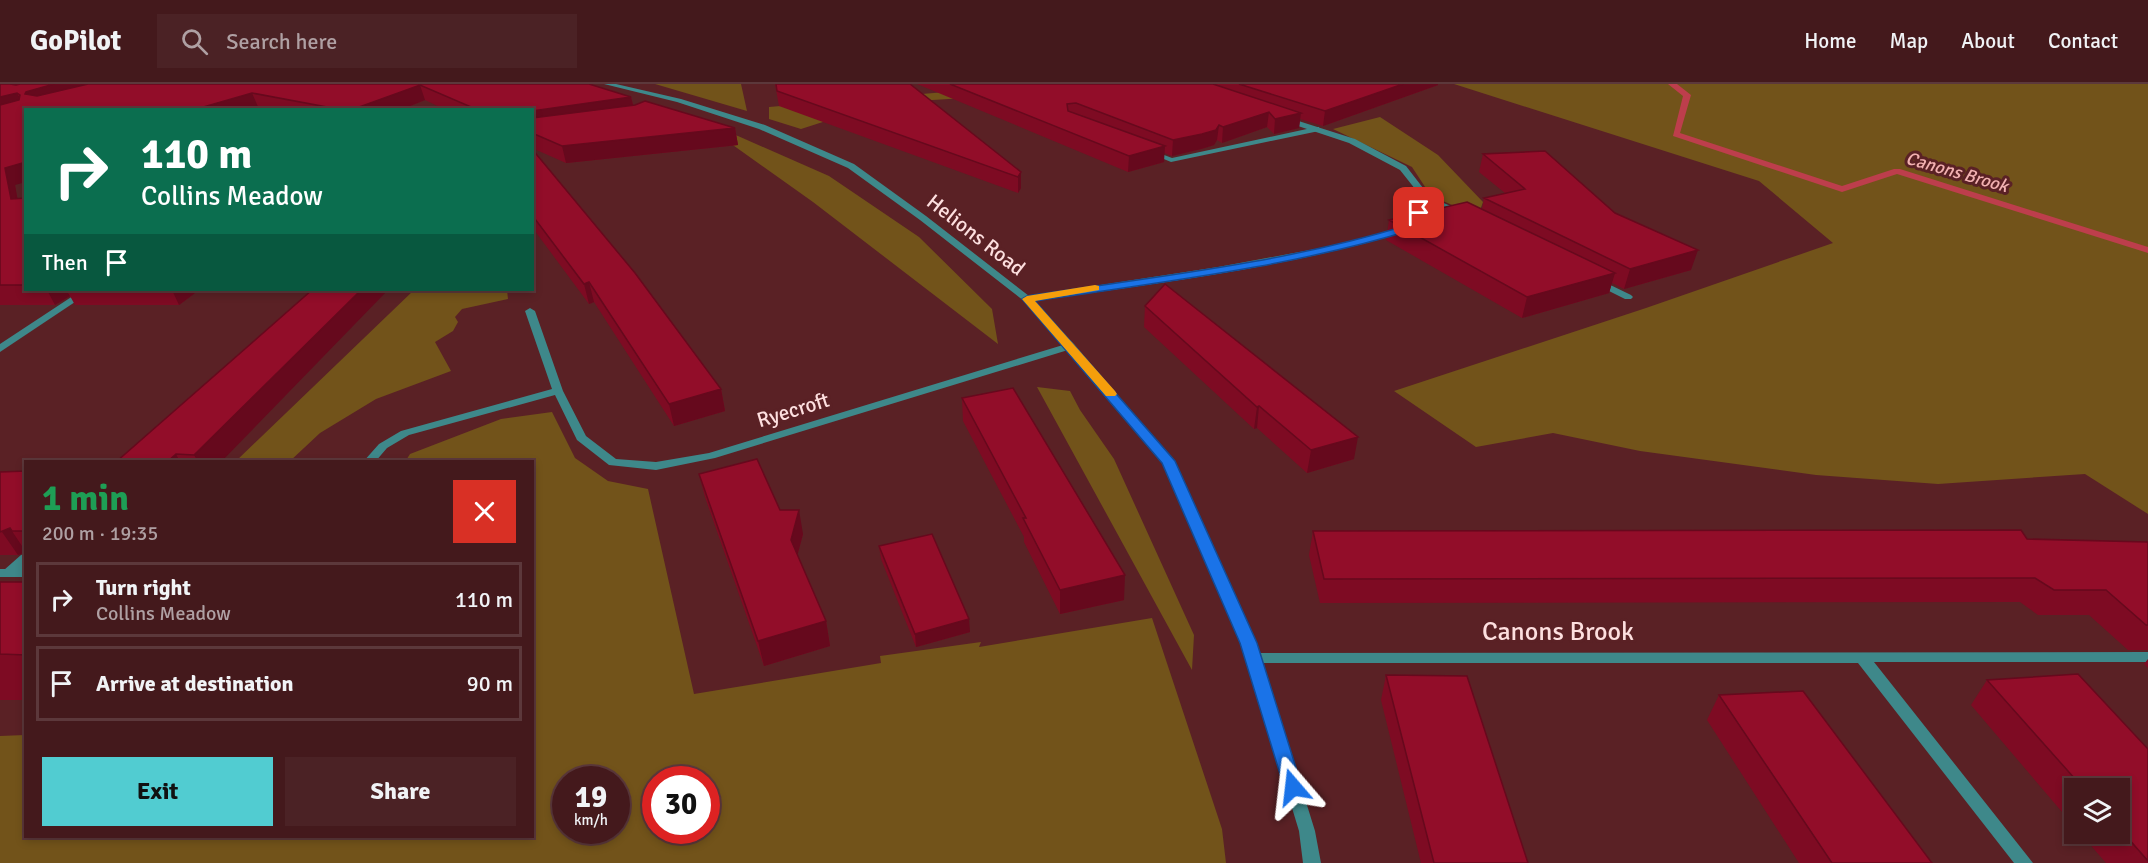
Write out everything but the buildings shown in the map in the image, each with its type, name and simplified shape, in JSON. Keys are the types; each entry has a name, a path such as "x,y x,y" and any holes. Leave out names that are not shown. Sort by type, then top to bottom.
{"street":[{"name":"Helions Road","path":"607,84 762,127 851,166 923,218 1027,299 1070,346 1168,461 1248,643 1306,831 1312,863"},
{"path":"1282,118 1352,141 1403,168 1427,199 1465,215"},
{"path":"1138,147 1171,160 1316,129"},
{"path":"1027,299 1218,270 1361,243 1412,227 1427,199"},
{"path":"1587,276 1628,297"},
{"path":"0,349 87,291"},
{"name":"Ryecroft","path":"530,311 558,391 581,438 613,462 656,466 711,456 1070,346"},
{"path":"371,460 383,446 405,433 558,391"},
{"path":"4,573 24,559"},
{"path":"4,573 24,573"},
{"path":"1862,657 2024,863"},
{"name":"Canons Brook","path":"1253,658 2148,657"}],"shaded area":[{"path":"655,84 741,84 747,111"},
{"path":"1454,84 2148,84 2148,514 2085,474 1938,484 1816,475 1640,451 1553,433 1476,447 1394,391 1646,308 1833,243 1759,181"},
{"path":"1016,86 966,98 882,103 801,129 769,119 769,107"},
{"path":"1380,117 1438,155 1483,202 1478,216 1431,196 1412,167 1333,129"},
{"path":"702,123 738,136 829,176 919,237 992,309 998,344 813,202"},
{"path":"413,291 507,291 508,299 462,309 455,317 458,322 453,331 435,342 451,371 376,399 320,433 291,460 237,460"},
{"path":"1037,387 1070,391 1080,410 1114,459 1194,635 1192,670"},
{"path":"552,412 575,458 608,481 648,489 694,694 881,663 880,656 981,642 979,647 1152,618 1222,829 1226,863 0,863 0,736 24,735 24,838 534,838 534,460 406,460 410,454 501,419"}],"waterway":[{"name":"Canons Brook","path":"1672,84 1687,95 1676,134 1842,189 1897,171 2148,250"}],"slow traffic":[{"path":"1095,288 1027,299 1110,394"}],"route":[{"path":"1293,787 1248,643 1168,461 1027,299 1218,270 1361,243 1412,227 1419,213"}]}
